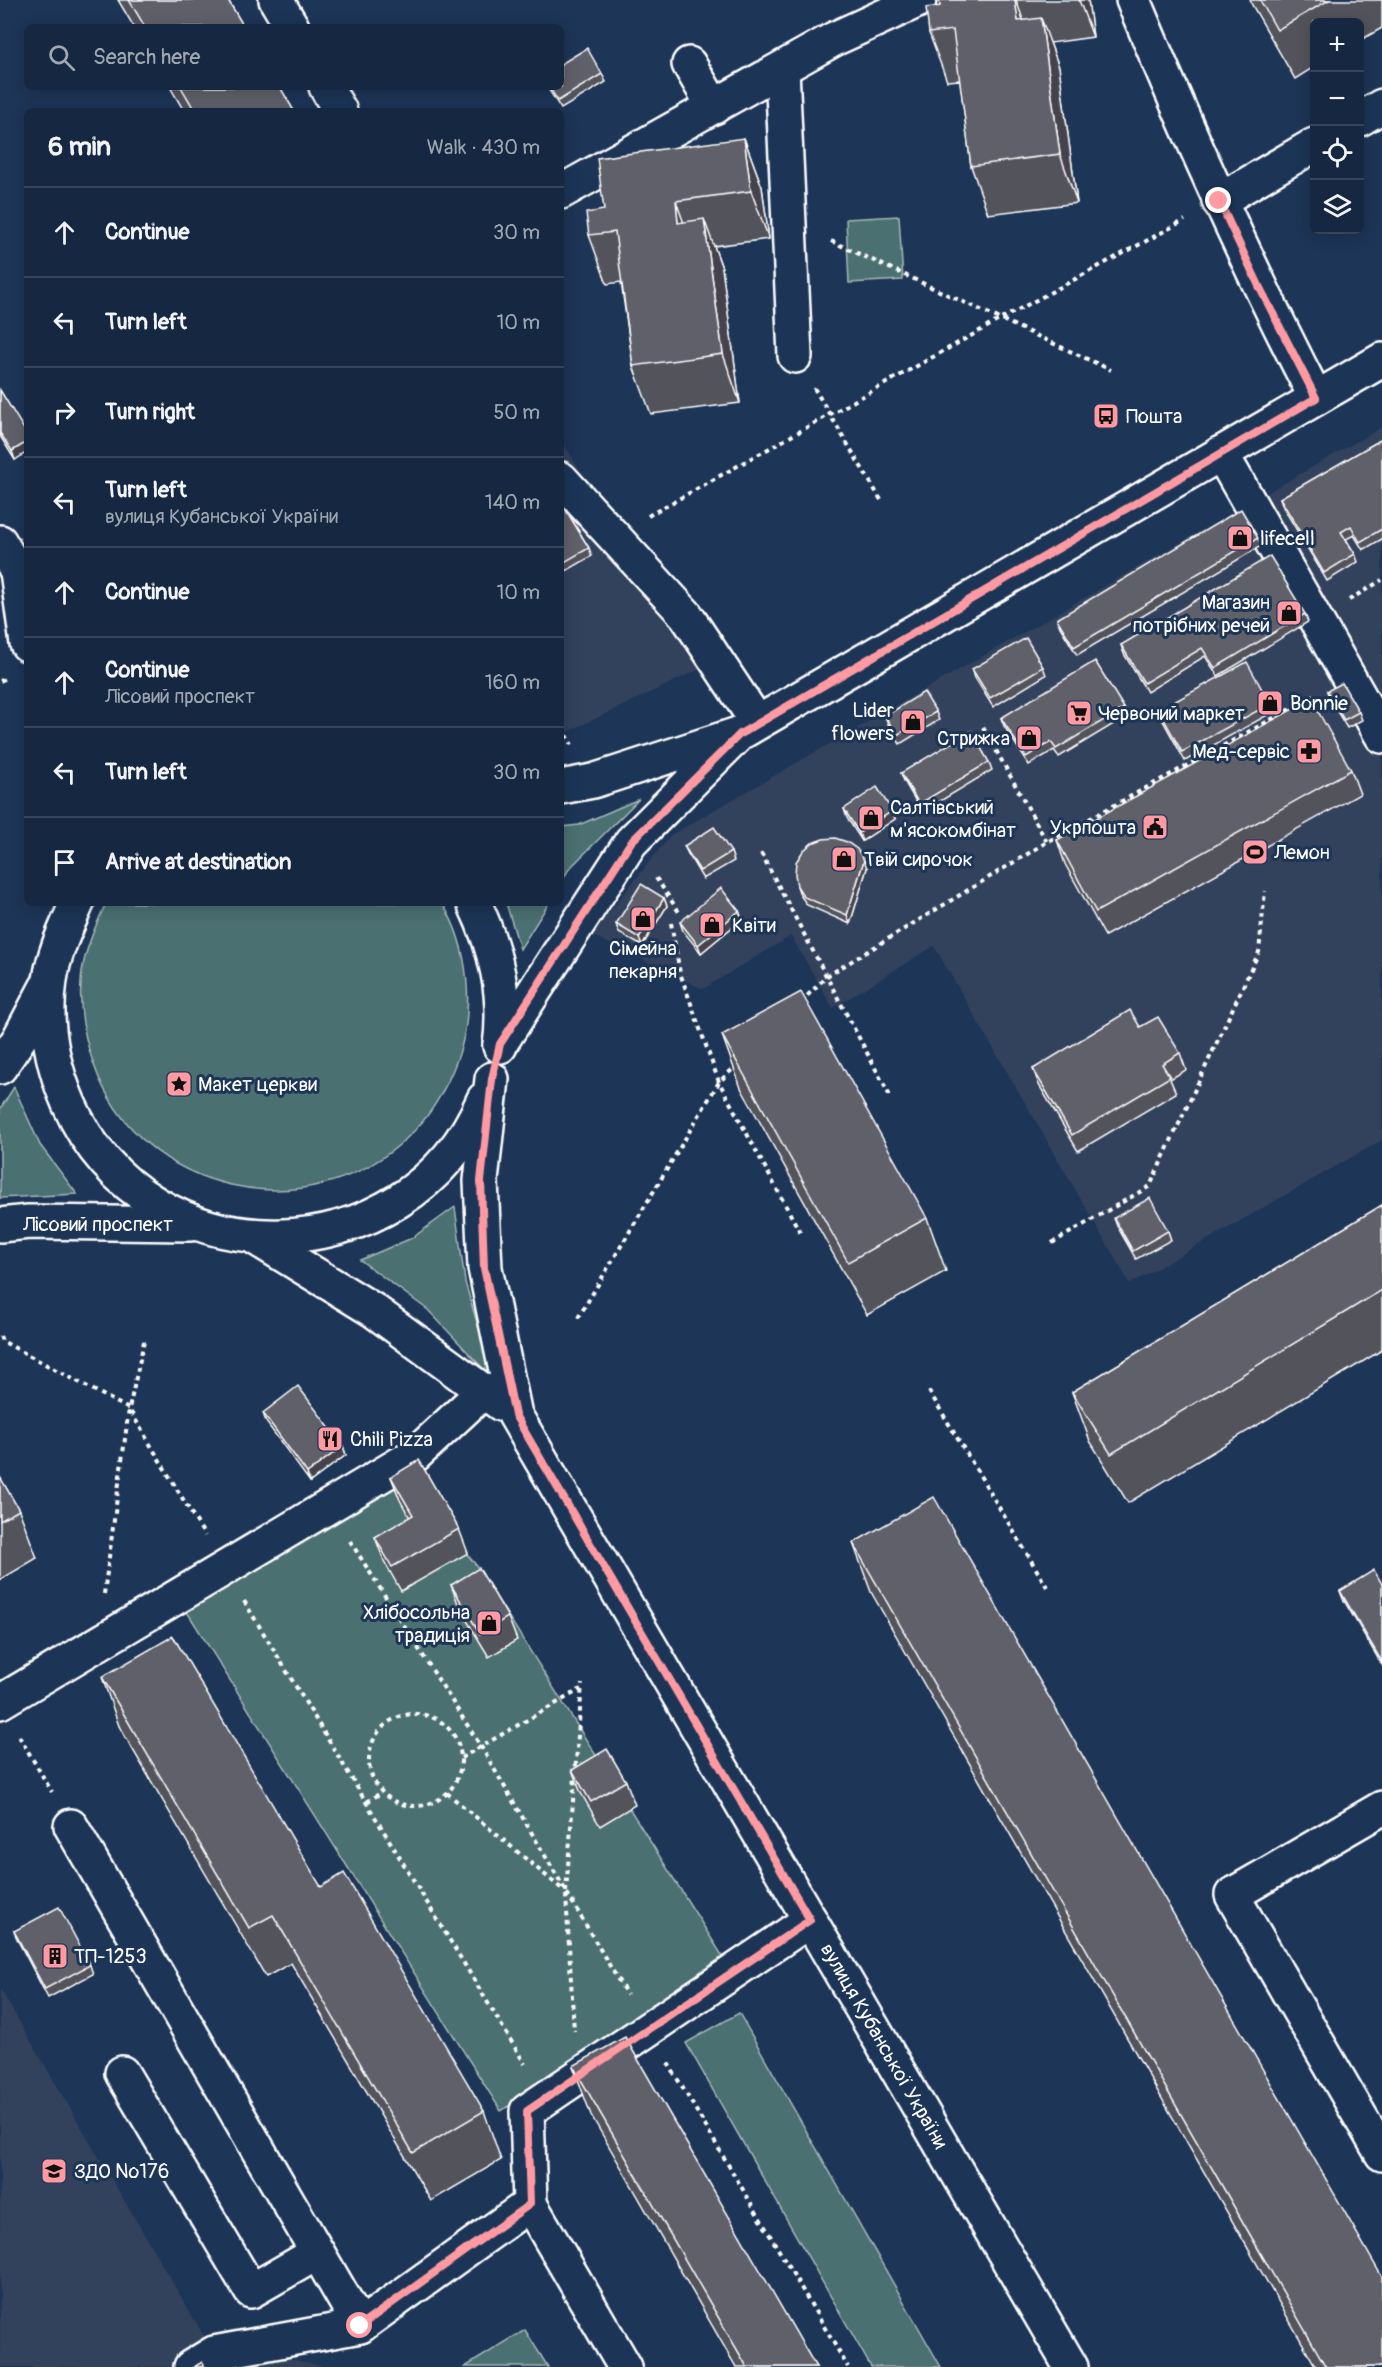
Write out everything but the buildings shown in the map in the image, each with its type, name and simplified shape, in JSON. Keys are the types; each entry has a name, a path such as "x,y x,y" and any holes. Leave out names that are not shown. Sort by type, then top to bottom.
{"street":[{"path":"276,0 290,24"},
{"path":"564,190 834,39 919,0"},
{"path":"1133,0 1219,201 1316,398"},
{"path":"689,64 714,107"},
{"path":"782,69 795,356"},
{"path":"328,90 338,108"},
{"path":"1364,116 1382,106"},
{"path":"1219,201 1310,147"},
{"path":"564,786 593,780 749,728 1382,360"},
{"path":"1221,453 1382,736"},
{"path":"564,482 686,615 749,728"},
{"path":"0,542 22,575 24,603"},
{"path":"500,1044 631,842 749,728"},
{"path":"57,906 48,1030 58,1080 79,1127 111,1168 150,1201 196,1224 224,1233 254,1237 299,1237 342,1228 393,1204 420,1185 452,1153 476,1117 492,1079 500,1044 500,979 488,933 475,906"},
{"path":"0,1067 18,1039 52,967 76,906"},
{"name":"вулиця Кубанської України","path":"492,1079 481,1181 484,1268 515,1415 1071,2367"},
{"name":"Лісовий проспект","path":"0,1225 29,1222 196,1224"},
{"name":"вулиця Кубанської України","path":"254,1237 374,1310 515,1415"},
{"path":"0,1702 226,1570 415,1455 484,1391"},
{"path":"1382,1808 1232,1896 1382,2154"},
{"path":"72,1826 360,2326"},
{"path":"625,2367 530,2204 527,2111 810,1920"},
{"path":"122,2073 251,2291 318,2253"},
{"path":"190,2367 214,2353 360,2326 530,2204"}],"path":[{"path":"613,536 1001,319 1219,201"},
{"path":"789,223 1111,370"},
{"path":"795,356 881,500"},
{"path":"794,1009 827,976 1047,842 1349,676"},
{"path":"983,728 1047,842"},
{"path":"761,853 891,1098"},
{"path":"1052,1243 1150,1186 1259,952 1265,891"},
{"path":"671,923 680,973 719,1082 801,1234"},
{"path":"578,1318 719,1082 744,1058"},
{"path":"0,1336 2,1341 129,1409 546,2098"},
{"path":"97,1645 129,1409 145,1337"},
{"path":"929,1391 1047,1587"},
{"path":"328,1508 480,1745 848,2367"},
{"path":"461,1758 583,1685 566,1893 576,2077"},
{"path":"411,1714 426,1715 440,1721 451,1730 458,1744 461,1758 460,1771 455,1783 436,1801 422,1805 408,1806 394,1801 382,1792 373,1780 369,1767 369,1752 375,1737 384,1725 396,1718 411,1714"},
{"path":"18,1734 72,1826"},
{"path":"367,1802 382,1792"},
{"path":"447,1792 566,1893"}],"shaded area":[{"path":"1382,427 1382,1140 1130,1284 934,946 833,1008 791,936 703,989 591,935 671,835"},
{"path":"564,444 700,669 564,734"},
{"name":"ЗДО №176","path":"0,1989 214,2353 224,2367 0,2367"},
{"path":"239,2346 323,2367 251,2367"}],"green space":[{"path":"899,216 903,280 849,283 846,219"},
{"path":"639,799 569,869 564,878 564,827 579,825"},
{"path":"105,906 444,906 458,938 467,978 466,1019 458,1057 438,1100 417,1128 368,1166 324,1184 277,1190 231,1185 187,1170 148,1144 116,1109 94,1065 84,1031 81,983 84,962"},
{"path":"507,906 547,906 520,949"},
{"path":"14,1087 40,1145 77,1194 0,1198 0,1109"},
{"path":"455,1207 465,1282 494,1380 428,1310 360,1260 412,1238"},
{"path":"399,1473 476,1565 730,1968 501,2111 184,1607"},
{"path":"739,2013 941,2367 871,2367 686,2043"},
{"path":"525,2330 548,2367 465,2367"}],"place":[{"name":"Пошта","path":"1106,416"},
{"name":"lifecell","path":"1240,538"},
{"name":"Магазин потрібних речей","path":"1289,613"},
{"name":"Bonnie","path":"1270,703"},
{"name":"Червоний маркет","path":"1079,713"},
{"name":"Lider flowers","path":"913,722"},
{"name":"Стрижка","path":"1029,738"},
{"name":"Мед-сервіс","path":"1309,751"},
{"name":"Салтівський м'ясокомбінат","path":"871,818"},
{"name":"Укрпошта","path":"1155,827"},
{"name":"Лемон","path":"1255,852"},
{"name":"Твій сирочок","path":"844,859"},
{"name":"Сімейна пекарня","path":"643,919"},
{"name":"Квіти","path":"712,925"},
{"name":"Макет церкви","path":"179,1084"},
{"name":"Chili Pizza","path":"330,1439"},
{"name":"Хлібосольна традиція","path":"489,1623"},
{"name":"ТП-1253","path":"55,1956"},
{"name":"ЗДО №176","path":"54,2171"}],"route":[{"path":"360,2326 530,2204 527,2111 810,1920 515,1415 484,1268 481,1181 492,1079 500,1044 631,842 740,734 1316,398 1219,201"}]}
